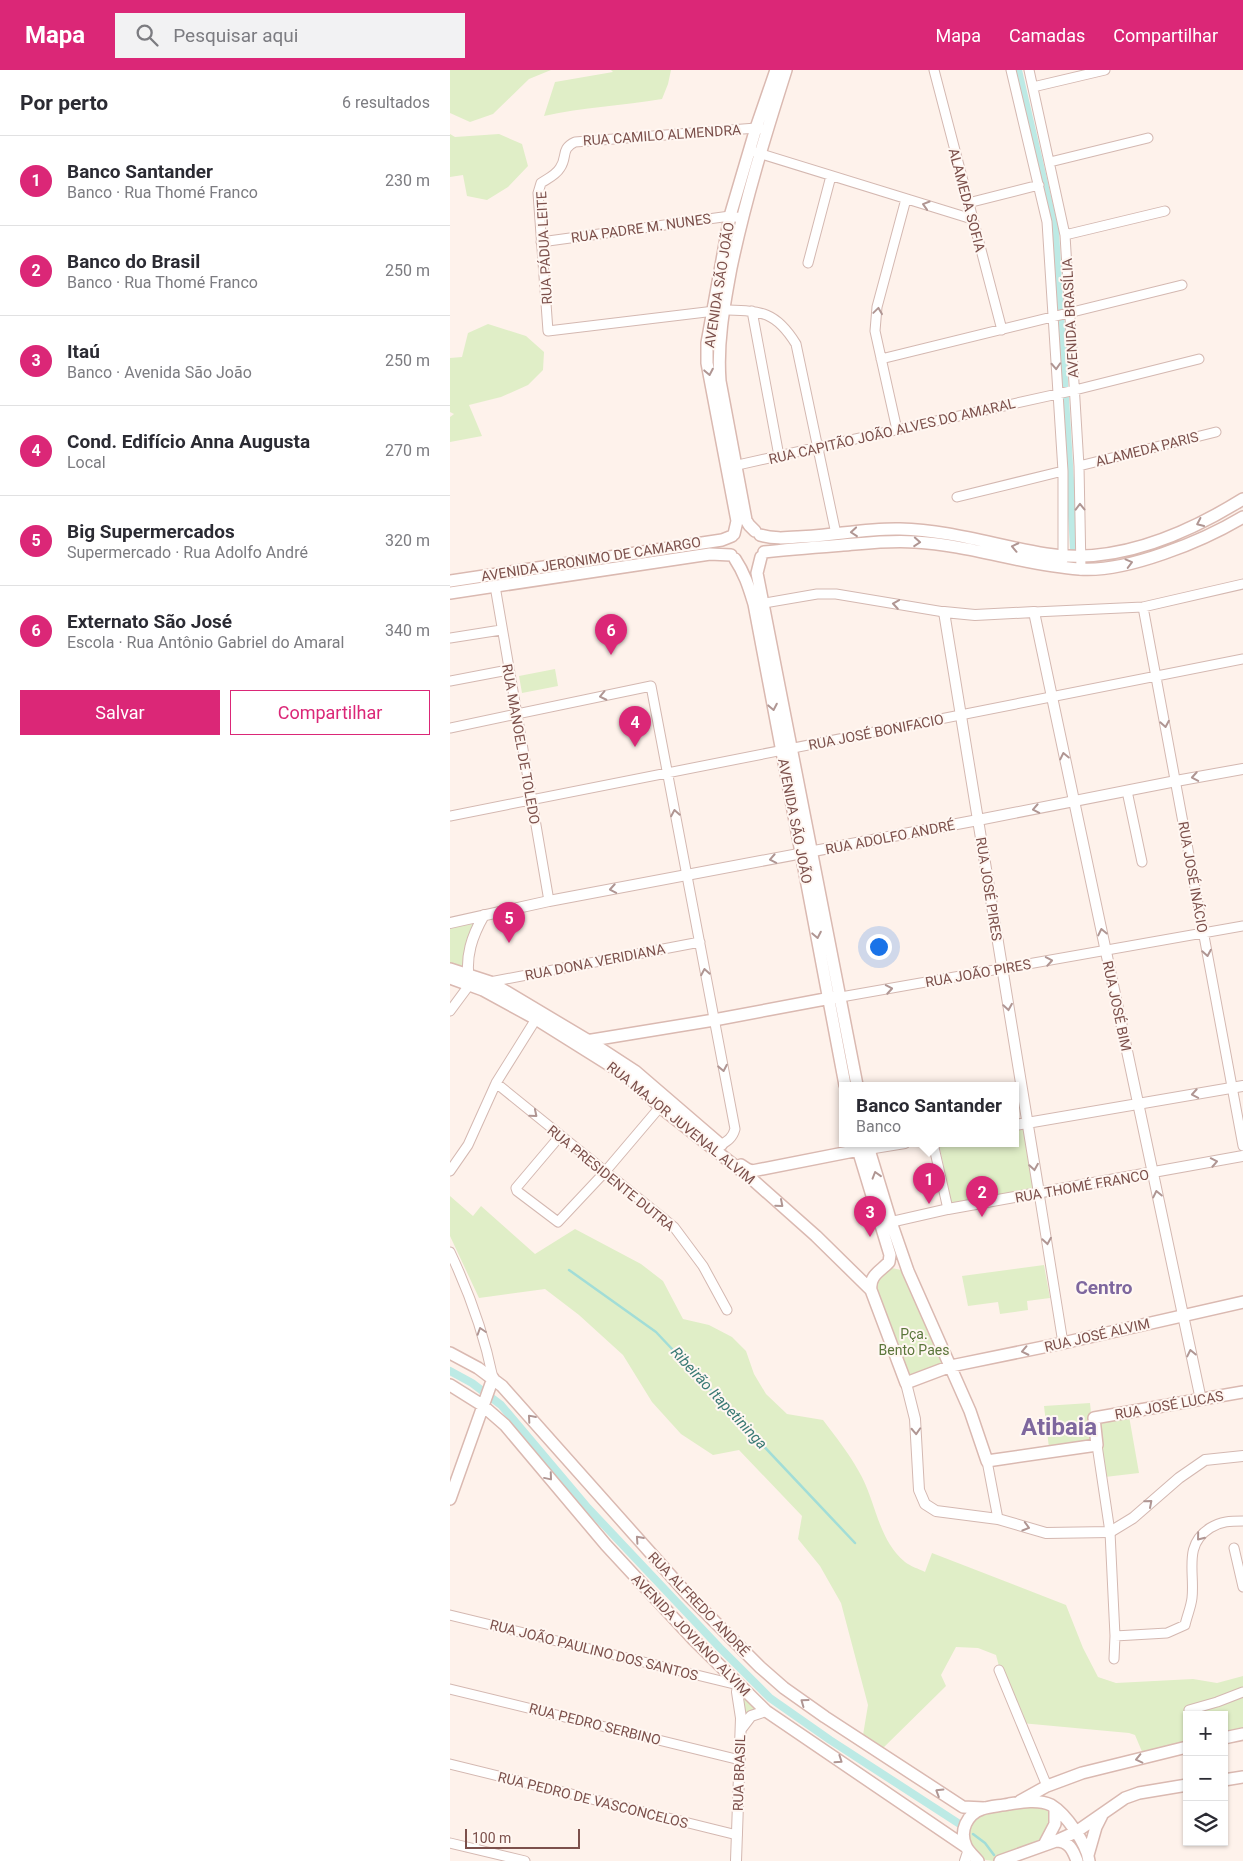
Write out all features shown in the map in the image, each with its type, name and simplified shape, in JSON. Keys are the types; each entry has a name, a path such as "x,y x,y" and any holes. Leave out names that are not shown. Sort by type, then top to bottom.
{"main road":[{"name":"AVENIDA SÃO JOÃO","path":"758,533 749,526 746,520 732,466 723,419 707,363 707,343 717,311 736,217 770,102 776,70"},
{"name":"AVENIDA SÃO JOÃO","path":"770,102 786,70"},
{"name":"AVENIDA SÃO JOÃO","path":"732,466 737,521 733,535"},
{"path":"1243,500 1218,515 1170,537 1147,545 1081,556 1062,562 953,546 914,542 874,542 762,555 751,564 739,562 733,557 729,545 733,535 744,529 776,538 887,529 924,530 1062,562 1081,570 1113,567 1150,558 1198,540 1243,517"},
{"path":"758,533 764,540 762,555"},
{"name":"AVENIDA JERONIMO DE CAMARGO","path":"450,581 722,540 733,535"},
{"path":"450,594 710,554 733,557"},
{"name":"AVENIDA SÃO JOÃO","path":"762,555 757,573 758,604 843,1043 855,1082"},
{"name":"AVENIDA SÃO JOÃO","path":"733,557 742,570 758,604"},
{"path":"450,969 469,980"},
{"path":"450,978 469,980"},
{"name":"RUA MAJOR JUVENAL ALVIM","path":"469,980 490,982 574,1042 627,1076 660,1107 749,1170 765,1168"},
{"name":"RUA MAJOR JUVENAL ALVIM","path":"469,980 483,990 537,1014 589,1041 635,1071 816,1236 871,1290"},
{"name":"RUA JOÃO PIRES","path":"574,1042 714,1020 835,998"},
{"name":"AVENIDA SÃO JOÃO","path":"843,1043 845,1082"},
{"path":"758,1185 758,1175 765,1168 858,1147"},
{"path":"862,1147 908,1271 970,1411 987,1461 1097,1445"},
{"path":"862,1147 888,1247 889,1262 871,1280 871,1290 906,1383"},
{"path":"885,1266 908,1271"},
{"name":"RUA JOSÉ ALVIM","path":"906,1383 951,1366 1063,1343 1243,1302"},
{"name":"RUA ALFREDO ANDRÉ","path":"450,1353 492,1381 524,1410 688,1595 766,1673 784,1688 963,1807 984,1808 1043,1802 1055,1809"},
{"path":"450,1499 492,1381"},
{"name":"AVENIDA JOVIANO ALVIM","path":"450,1385 469,1397 484,1402 506,1425 606,1545 693,1640 766,1711 966,1847 978,1861"},
{"name":"RUA JOSÉ LUCAS","path":"1097,1445 1094,1418 1243,1392"},
{"path":"469,1397 474,1404 478,1419"},
{"path":"478,1419 488,1415 496,1416"},
{"path":"1228,1737 1243,1734"},
{"path":"1013,1804 1047,1786 1082,1772 1183,1748"},
{"path":"1228,1779 1243,1777"},
{"path":"1000,1861 1076,1832 1125,1798 1139,1793 1183,1786"},
{"path":"966,1847 964,1831 968,1818 984,1808"},
{"path":"1055,1809 1076,1832 1086,1848 1089,1858"},
{"path":"1051,1843 1055,1824 1055,1809"},
{"path":"1089,1858 1096,1828 1104,1811"},
{"path":"1051,1843 1062,1841 1072,1847 1077,1861"}],"street":[{"name":"ALAMEDA SOFIA","path":"934,70 1002,330"},
{"name":"AVENIDA BRASÍLIA","path":"1011,70 1047,222 1072,391 1079,466 1081,570"},
{"name":"AVENIDA BRASÍLIA","path":"1029,70 1066,235 1059,394 1062,471 1062,562"},
{"path":"1033,87 1106,70"},
{"name":"RUA CAMILO ALMENDRA","path":"568,145 575,142 762,129"},
{"path":"1050,162 1148,138"},
{"name":"RUA PÁDUA LEITE","path":"568,145 564,151 564,160 559,170 541,183 538,194 548,331 717,311"},
{"path":"754,152 972,219"},
{"path":"808,263 831,176"},
{"path":"968,203 1039,185"},
{"path":"897,430 875,331 877,307 906,199"},
{"path":"1066,235 1165,211"},
{"name":"RUA PADRE M. NUNES","path":"541,242 736,217"},
{"path":"880,359 1182,285"},
{"path":"752,310 779,456"},
{"path":"717,311 752,310 773,317 786,328 796,344 836,534"},
{"name":"RUA CAPITÃO JOÃO ALVES DO AMARAL","path":"732,466 1059,394 1199,359"},
{"name":"ALAMEDA PARIS","path":"1079,466 1216,432"},
{"path":"957,497 1062,471"},
{"path":"758,604 817,594 836,594 944,612 975,615 1143,607 1243,584"},
{"name":"RUA MANOEL DE TOLEDO","path":"495,586 501,630 549,901"},
{"name":"RUA JOSÉ INÁCIO","path":"1143,607 1243,1146"},
{"name":"RUA JOSÉ PIRES","path":"944,612 1063,1343"},
{"name":"RUA JOSÉ BIM","path":"1034,612 1201,1400"},
{"path":"450,638 501,630"},
{"name":"RUA JOSÉ BONIFACIO","path":"450,816 1243,659"},
{"path":"450,681 508,670"},
{"path":"450,728 651,686 735,1129 733,1136 718,1147"},
{"name":"RUA ADOLFO ANDRÉ","path":"450,923 549,901 1243,769"},
{"path":"1127,791 1142,862"},
{"path":"450,1011 469,980 468,962 470,947 475,931 484,915"},
{"name":"RUA JOÃO PIRES","path":"835,998 1243,926"},
{"name":"RUA DONA VERIDIANA","path":"490,982 700,942"},
{"path":"450,1171 468,1145 496,1083 537,1014"},
{"name":"RUA PRESIDENTE DUTRA","path":"496,1083 674,1227 704,1266 727,1310"},
{"path":"1019,1124 1243,1086"},
{"path":"560,1136 516,1188 517,1191 558,1222 660,1107 663,1095"},
{"path":"934,1147 948,1209"},
{"name":"RUA THOMÉ FRANCO","path":"891,1222 948,1209 1243,1156"},
{"path":"450,1252 467,1288 488,1352 492,1381"},
{"path":"906,1383 915,1419 919,1490 925,1504 936,1511 998,1519 1046,1533 1110,1532 1133,1518 1179,1478 1205,1460 1243,1456"},
{"path":"1097,1445 1110,1532 1115,1636 1114,1658"},
{"path":"987,1461 998,1519"},
{"path":"1115,1636 1167,1633 1185,1625 1192,1599 1192,1563 1196,1541 1203,1532 1215,1525 1228,1520 1243,1521"},
{"path":"1234,1548 1243,1587"},
{"name":"RUA JOÃO PAULINO DOS SANTOS","path":"450,1615 738,1685"},
{"path":"999,1670 1047,1786"},
{"name":"RUA BRASIL","path":"736,1861 741,1730 738,1685"},
{"name":"RUA PEDRO SERBINO","path":"450,1689 740,1760"},
{"path":"1188,1710 1243,1692"},
{"path":"741,1730 751,1716 766,1711"},
{"name":"RUA PEDRO DE VASCONCELOS","path":"450,1764 737,1835"},
{"path":"450,1843 525,1861"},
{"path":"965,1861 968,1852 966,1847"}],"green space":[{"path":"450,70 551,70 529,79 493,114 470,122 450,113"},
{"path":"611,70 671,70 662,99 544,116 555,82 613,72"},
{"path":"450,134 455,137 499,134 522,144 528,166 508,187 487,200 467,196 463,175 450,177"},
{"path":"488,324 526,336 544,352 543,370 528,385 501,397 469,405 482,436 450,442 450,417 454,414 450,412 450,358 462,357 468,333"},
{"path":"555,669 558,686 522,693 519,676"},
{"path":"482,917 467,972 450,967 450,925"},
{"path":"1019,1128 1023,1128 1033,1188 951,1204 940,1147 1019,1147"},
{"path":"450,1196 473,1216 481,1206 535,1254 575,1229 641,1264 663,1281 683,1319 709,1325 732,1337 746,1351 754,1374 766,1394 787,1414 823,1420 846,1450 858,1470 888,1542 905,1562 925,1572 932,1553 1066,1605 1083,1648 1098,1677 1116,1683 1193,1679 1217,1683 1243,1676 1243,1732 1228,1736 1228,1711 1183,1711 1183,1746 1143,1754 1135,1735 1129,1733 1021,1723 996,1655 978,1648 956,1647 941,1675 946,1686 879,1752 862,1741 868,1705 841,1603 820,1566 798,1539 802,1516 739,1450 713,1455 681,1434 652,1402 623,1355 579,1315 545,1289 479,1298 450,1236"},
{"path":"1044,1265 1050,1298 1027,1301 1028,1310 1000,1314 998,1302 968,1306 962,1276"},
{"name":"Pça. Bento Paes","path":"887,1267 906,1271 944,1362 907,1377 872,1280"},
{"path":"1090,1403 1094,1442 1049,1448 1044,1406"},
{"path":"1129,1416 1139,1473 1105,1477 1097,1423"},
{"path":"742,1693 759,1710 743,1720"},
{"path":"1031,1804 1049,1808 1052,1814 1045,1837 994,1861 979,1857 966,1838 966,1832 977,1814"}],"waterway":[{"path":"1018,70 1055,231 1074,548"},
{"name":"Ribeirão Itapetininga","path":"569,1270 656,1332 855,1543"},
{"path":"450,1371 472,1383 501,1405 588,1508 720,1648 770,1698 830,1740 958,1823"},
{"path":"973,1834 985,1843 994,1855"}],"place":[{"name":"Externato São José","path":"611,655"},
{"name":"Cond. Edifício Anna Augusta","path":"635,747"},
{"name":"Big Supermercados","path":"509,943"},
{"name":"Banco Santander","path":"929,1204"},
{"name":"Banco do Brasil","path":"982,1217"},
{"name":"Itaú","path":"870,1237"}],"district":[{"name":"Centro","path":"1104,1287"},
{"name":"Atibaia","path":"1059,1427"}]}
